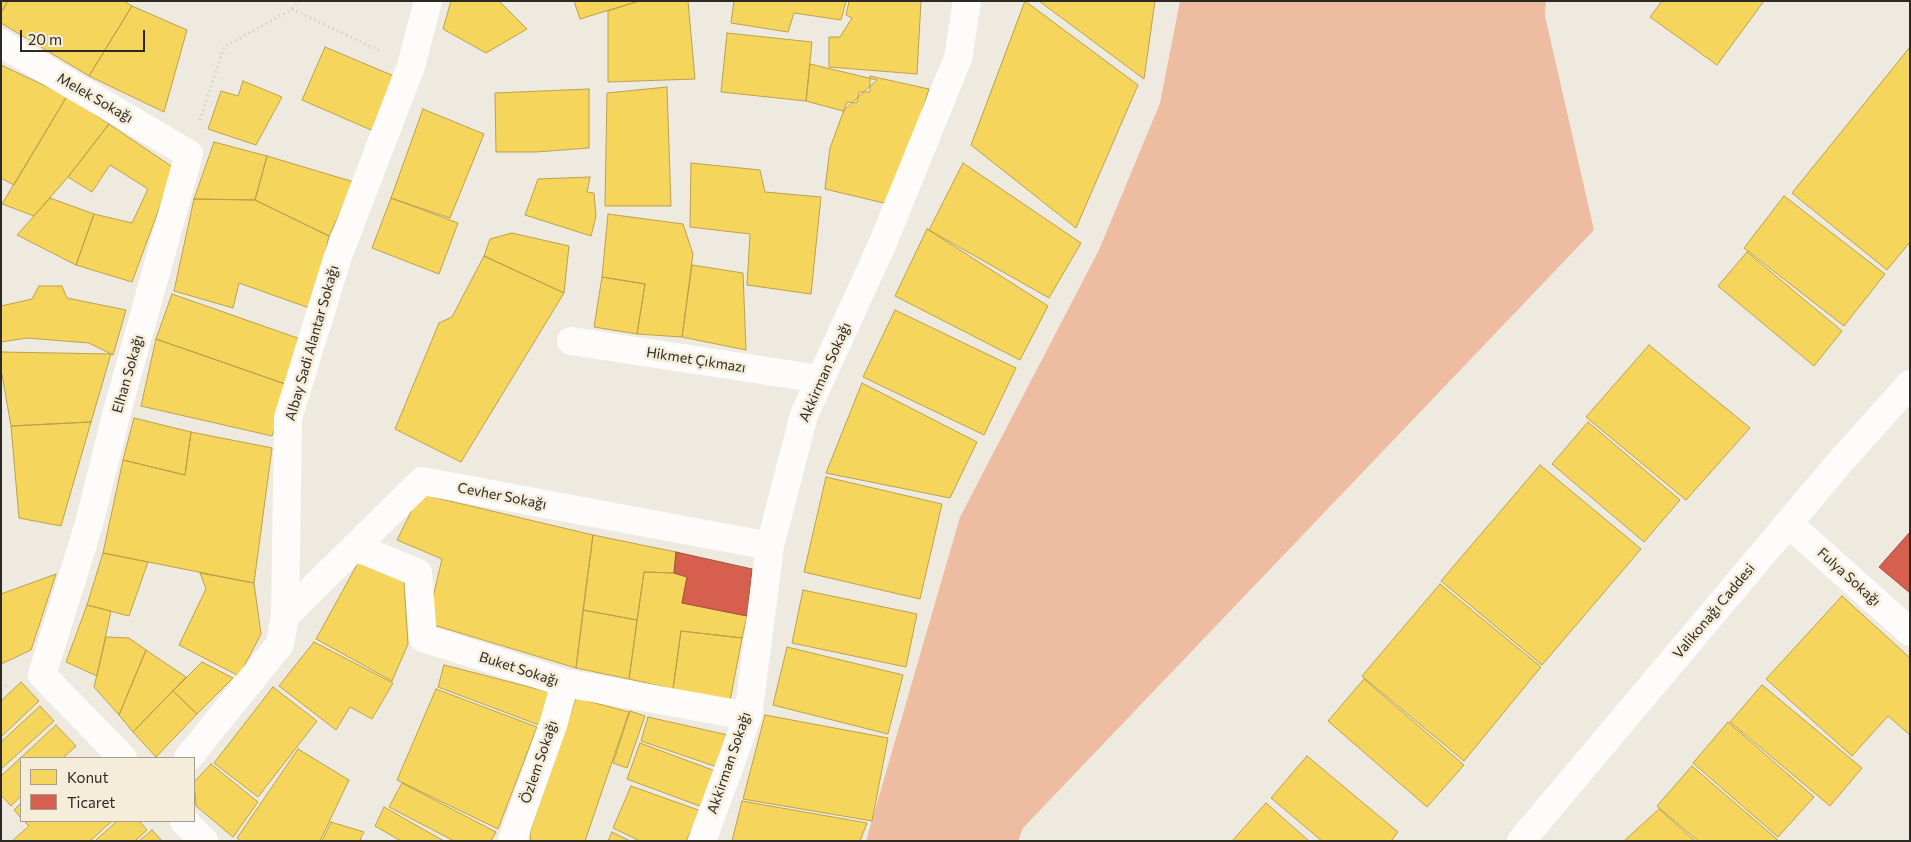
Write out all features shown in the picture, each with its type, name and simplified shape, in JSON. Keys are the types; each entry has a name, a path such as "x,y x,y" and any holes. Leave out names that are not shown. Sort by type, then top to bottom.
{"street":[{"name":"Albay Sadi Alantar Sokağı","path":"189,757 280,644 285,616 288,418 338,256 411,66 428,1"},
{"name":"Akkirman Sokağı","path":"702,841 748,716 770,546 804,415 882,245 958,58 967,1"},
{"name":"Melek Sokağı","path":"1,43 189,154"},
{"name":"Elhan Sokağı","path":"122,757 42,675 89,524 118,408 189,154"},
{"name":"Hikmet Çıkmazı","path":"571,341 820,379"},
{"name":"Valikonağı Caddesi","path":"1521,841 1788,523 1910,384"},
{"name":"Cevher Sokağı","path":"285,616 422,481 770,546"},
{"name":"Fulya Sokağı","path":"1788,523 1910,632"},
{"name":"Buket Sokağı","path":"355,546 418,573 423,638 565,683 748,716"},
{"name":"Özlem Sokağı","path":"512,841 554,722 565,683"},
{"path":"185,822 204,841"}],"path":[{"path":"189,154 224,47 292,8 300,1"},
{"path":"292,8 411,66"}],"shaded area":[{"path":"1180,1 1546,1 1545,16 1594,230 1023,828 1018,841 866,841 960,517 1099,250 1160,103"}],"building: Konut":[{"path":"1,1 8,1 1,13"},
{"path":"8,1 124,1 132,6 89,76 1,23 1,13"},
{"path":"451,1 499,1 527,29 486,53 443,29"},
{"path":"574,1 639,1 580,19"},
{"path":"639,1 688,1 695,79 608,82 608,11"},
{"path":"734,1 846,1 841,20 794,13 788,32 731,23"},
{"path":"849,1 921,1 917,74 829,67 829,37 840,37 852,18 846,15"},
{"path":"1025,1 1138,85 1076,228 971,145"},
{"path":"1039,1 1155,1 1144,79"},
{"path":"1662,1 1764,1 1717,65 1650,17"},
{"path":"132,6 187,30 164,112 89,76"},
{"path":"727,33 812,42 806,101 721,92"},
{"path":"325,47 401,79 378,133 302,100"},
{"path":"1910,47 1910,242 1887,270 1792,193"},
{"path":"810,64 877,80 843,111 806,101"},
{"path":"1,65 67,96 14,185 1,178"},
{"path":"870,76 929,89 892,205 825,189 830,148 847,102 857,103 859,92 870,92"},
{"path":"243,81 282,97 256,145 208,129 221,91 238,96"},
{"path":"667,87 671,206 605,206 607,93"},
{"path":"589,89 589,148 536,152 496,152 495,93"},
{"path":"67,96 109,124 68,177 34,216 2,204"},
{"path":"423,109 484,134 450,218 391,198"},
{"path":"109,124 174,168 132,282 76,265 94,214 132,223 148,189 110,165 92,192 68,177"},
{"path":"214,142 267,156 255,200 194,199"},
{"path":"267,156 354,182 329,236 255,200"},
{"path":"691,163 760,170 765,192 821,197 811,294 747,285 750,234 690,227"},
{"path":"963,163 1081,243 1049,298 929,230"},
{"path":"590,177 587,192 594,193 596,216 591,236 525,215 538,179"},
{"path":"1784,196 1885,274 1844,326 1744,248"},
{"path":"50,198 94,214 76,265 17,235"},
{"path":"391,198 458,223 439,274 372,248"},
{"path":"194,199 255,200 329,236 312,309 239,283 233,308 174,291"},
{"path":"608,214 683,224 693,254 682,337 637,334 645,284 602,277"},
{"path":"927,229 1048,306 1020,360 895,296"},
{"path":"512,233 569,246 564,293 484,256 490,239"},
{"path":"1747,252 1842,331 1814,366 1718,286"},
{"path":"484,256 564,293 461,462 395,429 439,323 452,317"},
{"path":"692,265 743,273 746,350 682,337"},
{"path":"602,277 645,284 637,334 594,327"},
{"path":"39,286 62,286 67,298 126,310 113,355 89,343 27,338 1,342 1,306 32,299"},
{"path":"172,294 306,341 291,386 156,339"},
{"path":"895,310 1016,368 984,435 863,377"},
{"path":"156,339 291,386 272,436 141,406"},
{"path":"1649,345 1750,428 1686,500 1586,417"},
{"path":"1,352 111,354 91,422 11,426 1,369"},
{"path":"862,383 977,442 950,498 826,473"},
{"path":"134,418 191,432 185,475 123,460"},
{"path":"91,422 61,526 19,518 11,426"},
{"path":"1588,422 1680,500 1644,542 1552,464"},
{"path":"191,432 272,448 254,583 103,553 123,460 185,475"},
{"path":"1540,465 1641,549 1542,665 1441,581"},
{"path":"826,477 942,504 920,599 804,572"},
{"path":"420,494 593,535 576,668 427,623 442,559 397,540"},
{"path":"593,535 676,552 674,573 644,572 637,620 583,610"},
{"path":"103,553 148,562 129,616 87,605"},
{"path":"358,563 404,582 408,644 392,681 316,639"},
{"path":"644,572 674,573 687,577 682,603 747,616 742,638 681,631 673,689 629,679"},
{"path":"200,573 254,583 261,634 239,676 179,645 206,589"},
{"path":"56,574 31,650 1,664 1,594"},
{"path":"1440,584 1541,667 1464,761 1362,676"},
{"path":"803,590 917,614 906,667 792,643"},
{"path":"1842,596 1910,658 1910,735 1888,716 1852,756 1766,679"},
{"path":"87,605 111,611 97,676 66,662"},
{"path":"583,610 637,620 629,679 576,668"},
{"path":"681,631 742,638 730,701 673,689"},
{"path":"106,637 129,638 146,650 119,715 94,687"},
{"path":"314,642 393,683 372,719 350,707 336,730 279,686"},
{"path":"787,647 903,675 888,734 773,705"},
{"path":"146,650 186,677 133,732 119,715"},
{"path":"202,662 233,678 197,714 173,691"},
{"path":"444,665 549,692 539,725 438,687"},
{"path":"1364,679 1464,765 1427,807 1328,721"},
{"path":"21,682 39,701 1,737 1,701"},
{"path":"1762,685 1862,768 1830,806 1730,722"},
{"path":"273,687 317,721 258,797 214,763"},
{"path":"436,689 537,727 498,829 397,780"},
{"path":"173,691 197,714 156,757 133,732"},
{"path":"576,698 629,712 585,841 531,841 530,832"},
{"path":"40,706 54,721 1,769 1,742"},
{"path":"630,711 645,716 627,768 613,763"},
{"path":"765,715 888,738 872,821 743,799"},
{"path":"648,717 732,736 720,768 641,741"},
{"path":"1728,722 1814,797 1778,837 1693,763"},
{"path":"56,725 76,746 64,757 21,757"},
{"path":"640,743 718,772 705,808 627,779"},
{"path":"298,749 349,780 320,841 240,841 237,838"},
{"path":"1307,756 1398,832 1391,841 1322,841 1271,798"},
{"path":"20,758 20,797 11,806 1,795 1,776"},
{"path":"211,764 258,802 233,837 196,806 195,781"},
{"path":"1692,766 1779,841 1698,841 1657,806"},
{"path":"402,783 496,832 491,841 454,841 389,807"},
{"path":"631,786 701,811 686,841 640,841 613,828"},
{"path":"742,801 867,823 860,841 732,841"},
{"path":"1266,803 1309,841 1232,841"},
{"path":"20,804 20,817 14,810"},
{"path":"384,807 444,841 401,841 375,826"},
{"path":"1659,809 1695,841 1624,841"},
{"path":"25,822 111,822 90,841 12,841 29,826"},
{"path":"116,822 140,822 147,830 135,841 95,841"},
{"path":"331,822 364,832 360,839 363,841 322,841"},
{"path":"152,830 162,841 139,841"},
{"path":"612,832 630,841 608,841"}],"building: Ticaret":[{"path":"1910,532 1910,593 1879,567"},
{"path":"676,552 752,569 747,616 682,603 687,577 674,573"}]}
